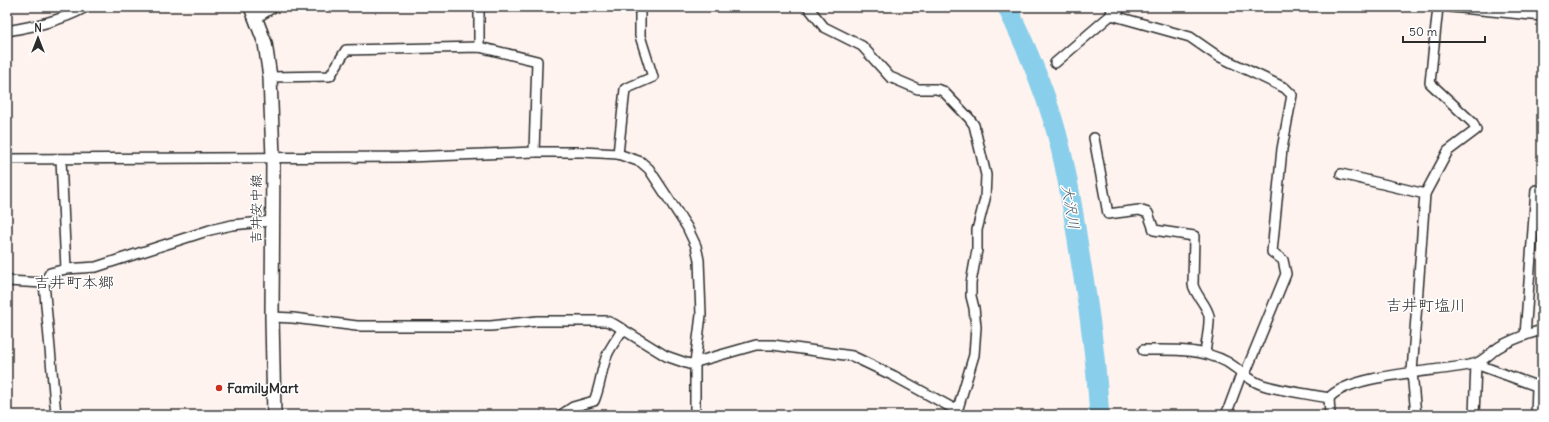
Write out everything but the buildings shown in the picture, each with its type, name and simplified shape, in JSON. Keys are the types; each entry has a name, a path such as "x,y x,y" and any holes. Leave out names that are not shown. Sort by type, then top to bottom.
{"main road":[{"name":"吉井安中線","path":"253,12 265,43 270,77 273,158 272,317 274,415"}],"street":[{"path":"7,31 43,25 86,7"},
{"path":"253,12 274,7"},
{"path":"479,7 479,47"},
{"path":"618,154 625,89 653,77 640,36 640,7"},
{"path":"272,317 293,318 357,326 491,326 537,320 606,321 623,329 666,356 689,364 756,345 773,345 852,356 894,376 957,413 974,355 976,326 970,283 977,250 977,230 985,199 986,175 974,126 969,118 943,92 936,89 918,89 890,77 862,46 824,27 808,7"},
{"path":"1055,63 1111,11 1122,7"},
{"path":"1416,415 1412,372 1415,312 1425,194 1448,152 1476,130 1472,123 1430,83 1438,7"},
{"path":"1452,7 1542,16"},
{"path":"1111,11 1190,37 1216,55 1284,88 1292,96 1282,149 1272,252 1283,260 1286,274 1226,415"},
{"path":"270,77 330,76 346,50 479,47 537,62 534,152"},
{"path":"1094,138 1108,214 1139,210 1148,213 1154,230 1194,236 1193,285 1195,292 1204,305 1209,316 1205,353"},
{"path":"7,159 408,158 534,152 618,154 641,162 649,169 687,228 696,246 699,260 700,315 695,363 695,415"},
{"path":"61,159 66,270"},
{"path":"1341,174 1425,194"},
{"path":"1525,335 1536,190"},
{"path":"56,415 44,283 50,273 96,267 210,230 232,225 272,222"},
{"path":"7,281 44,283"},
{"path":"561,415 573,407 594,401 608,353 623,329"},
{"path":"1476,364 1498,348 1525,335 1542,330"},
{"path":"1143,350 1191,351 1205,353 1227,362 1263,385 1329,398"},
{"path":"1474,415 1476,364"},
{"path":"1330,415 1329,398 1334,392 1345,386 1412,372 1476,364 1540,387 1536,415"}],"waterway":[{"name":"大沢川","path":"1007,7 1026,47 1052,117 1069,186 1092,334 1099,411 1097,415"}],"place":[{"name":"FamilyMart","path":"219,388"}],"district":[{"name":"吉井町本郷","path":"74,282"},
{"name":"吉井町塩川","path":"1426,305"}]}
